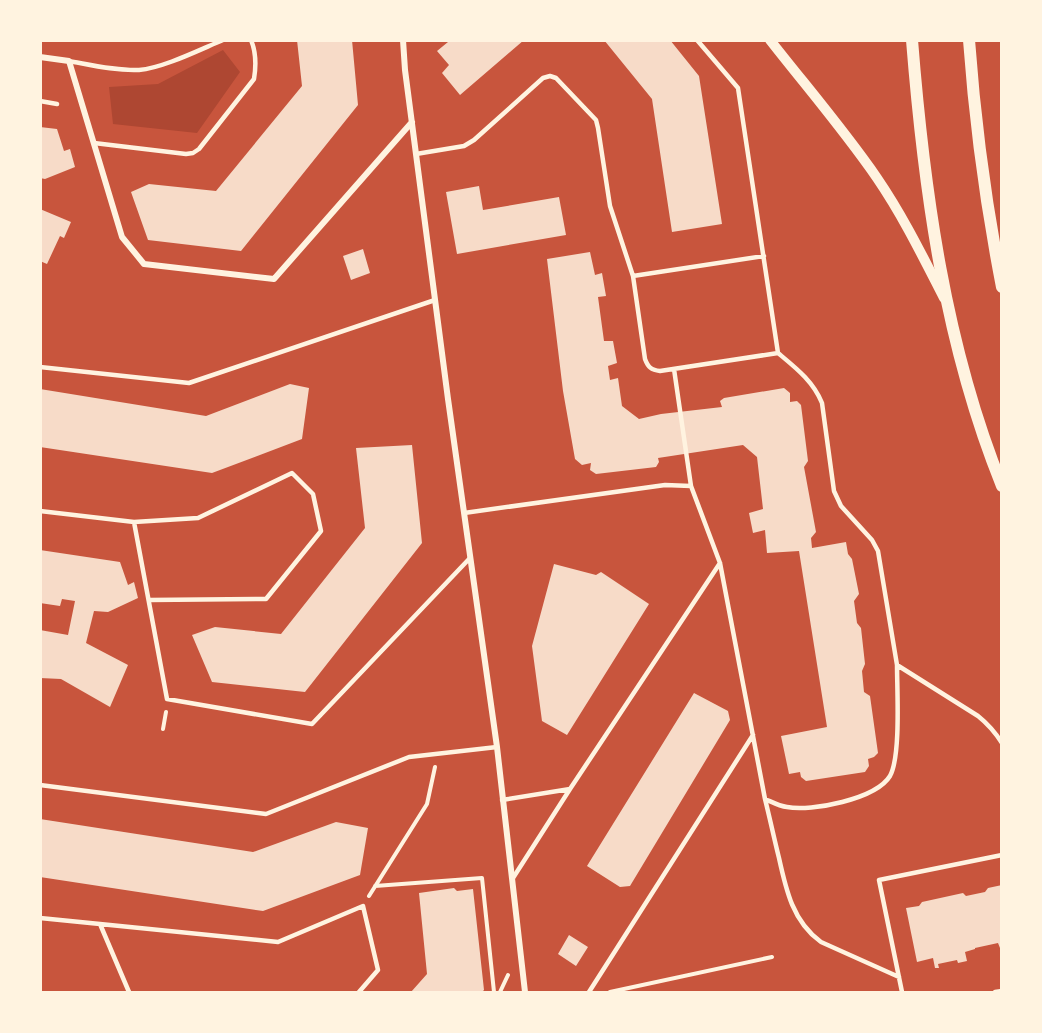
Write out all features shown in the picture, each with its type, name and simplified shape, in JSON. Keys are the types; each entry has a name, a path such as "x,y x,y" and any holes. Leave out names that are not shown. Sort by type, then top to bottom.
{"main road":[{"path":"912,40 927,181 948,307 968,387 991,460 1002,486"},
{"path":"969,40 980,155 1002,287"}],"street":[{"path":"403,40 435,300 496,747 525,993"},
{"path":"770,40 842,129 878,179 913,236 948,307"},
{"path":"40,57 69,61 123,237 144,264 274,279 412,122"}],"lane":[{"path":"69,61 140,70 154,68 223,40"},
{"path":"94,143 193,153 199,149 254,79 256,69 251,40"},
{"path":"697,40 738,88 778,353 804,374 818,392 822,403 834,491 842,506 872,540 878,551 897,665 896,753 890,776 875,789 846,802 813,808 788,807 765,799"},
{"path":"416,154 464,146 474,140 543,78 550,76 556,78 596,120 610,206 633,276 647,366 652,370 660,371 778,353"},
{"path":"40,101 57,104"},
{"path":"633,276 764,256"},
{"path":"40,367 189,383 435,300"},
{"path":"674,369 691,486 720,563 765,799 787,893 802,924 811,935 821,942 899,977"},
{"path":"40,511 134,522 198,518 292,473 313,494 321,531 266,599 149,600"},
{"path":"464,513 665,485 691,486"},
{"path":"134,522 168,699 312,724 470,558"},
{"path":"512,880 720,563"},
{"path":"897,665 978,716 989,725 1002,743"},
{"path":"589,993 753,735"},
{"path":"40,785 266,814 408,757 496,747"},
{"path":"502,800 570,789"},
{"path":"902,993 879,880 1002,855"},
{"path":"40,918 278,942 363,906 378,970 359,993"},
{"path":"100,924 129,993"},
{"path":"995,993 1002,991"}],"path":[{"path":"363,906 427,804 438,754"},
{"path":"375,885 482,878 494,993"},
{"path":"610,993 772,957"}],"shaded area":[{"path":"223,50 240,72 197,133 113,124 109,87 158,84"}],"building":[{"path":"297,40 352,40 358,105 241,251 148,240 131,192 149,184 216,191 302,86"},
{"path":"446,40 524,40 460,95 442,73 449,65 437,51 448,42"},
{"path":"604,40 670,40 699,76 722,224 672,232 652,99"},
{"path":"40,127 57,129 64,151 70,149 75,167 45,179 40,178"},
{"path":"479,186 483,210 559,197 566,235 457,254 446,192"},
{"path":"40,209 71,222 64,238 60,236 47,264 40,261"},
{"path":"363,249 370,273 351,280 343,256"},
{"path":"590,252 595,275 602,273 606,296 598,297 604,341 613,341 617,363 608,366 610,380 618,378 622,406 639,419 661,414 722,407 720,401 724,398 784,388 790,393 790,402 797,401 801,405 808,461 804,467 816,532 811,538 812,548 846,542 859,594 854,601 857,623 861,628 865,664 862,671 864,692 870,696 878,753 868,759 869,766 865,772 806,781 801,777 800,772 789,774 781,736 827,727 799,551 767,553 765,530 753,533 749,513 763,509 757,457 743,445 658,458 659,462 656,467 596,474 590,470 591,463 582,465 575,459 563,391 547,259"},
{"path":"290,384 309,388 302,439 212,473 40,447 40,389 206,416"},
{"path":"412,445 422,543 305,692 212,682 192,635 215,627 281,634 365,528 356,448"},
{"path":"40,550 120,562 128,585 134,582 138,598 108,612 94,611 86,643 128,665 110,707 61,679 40,678 40,630 68,635 75,601 62,599 60,606 40,603"},
{"path":"554,564 596,575 601,572 649,604 567,735 542,721 532,646"},
{"path":"694,693 728,711 730,720 630,886 620,887 587,866"},
{"path":"40,819 253,852 336,822 368,828 360,875 263,911 40,877"},
{"path":"1002,885 1002,953 998,943 965,952 967,961 958,963 957,960 938,964 939,968 935,968 933,958 917,962 906,908 963,893 966,896 985,892 988,888"},
{"path":"454,888 457,891 473,889 484,990 482,992 411,992 427,974 419,893"},
{"path":"569,935 588,947 576,966 558,954"}]}
